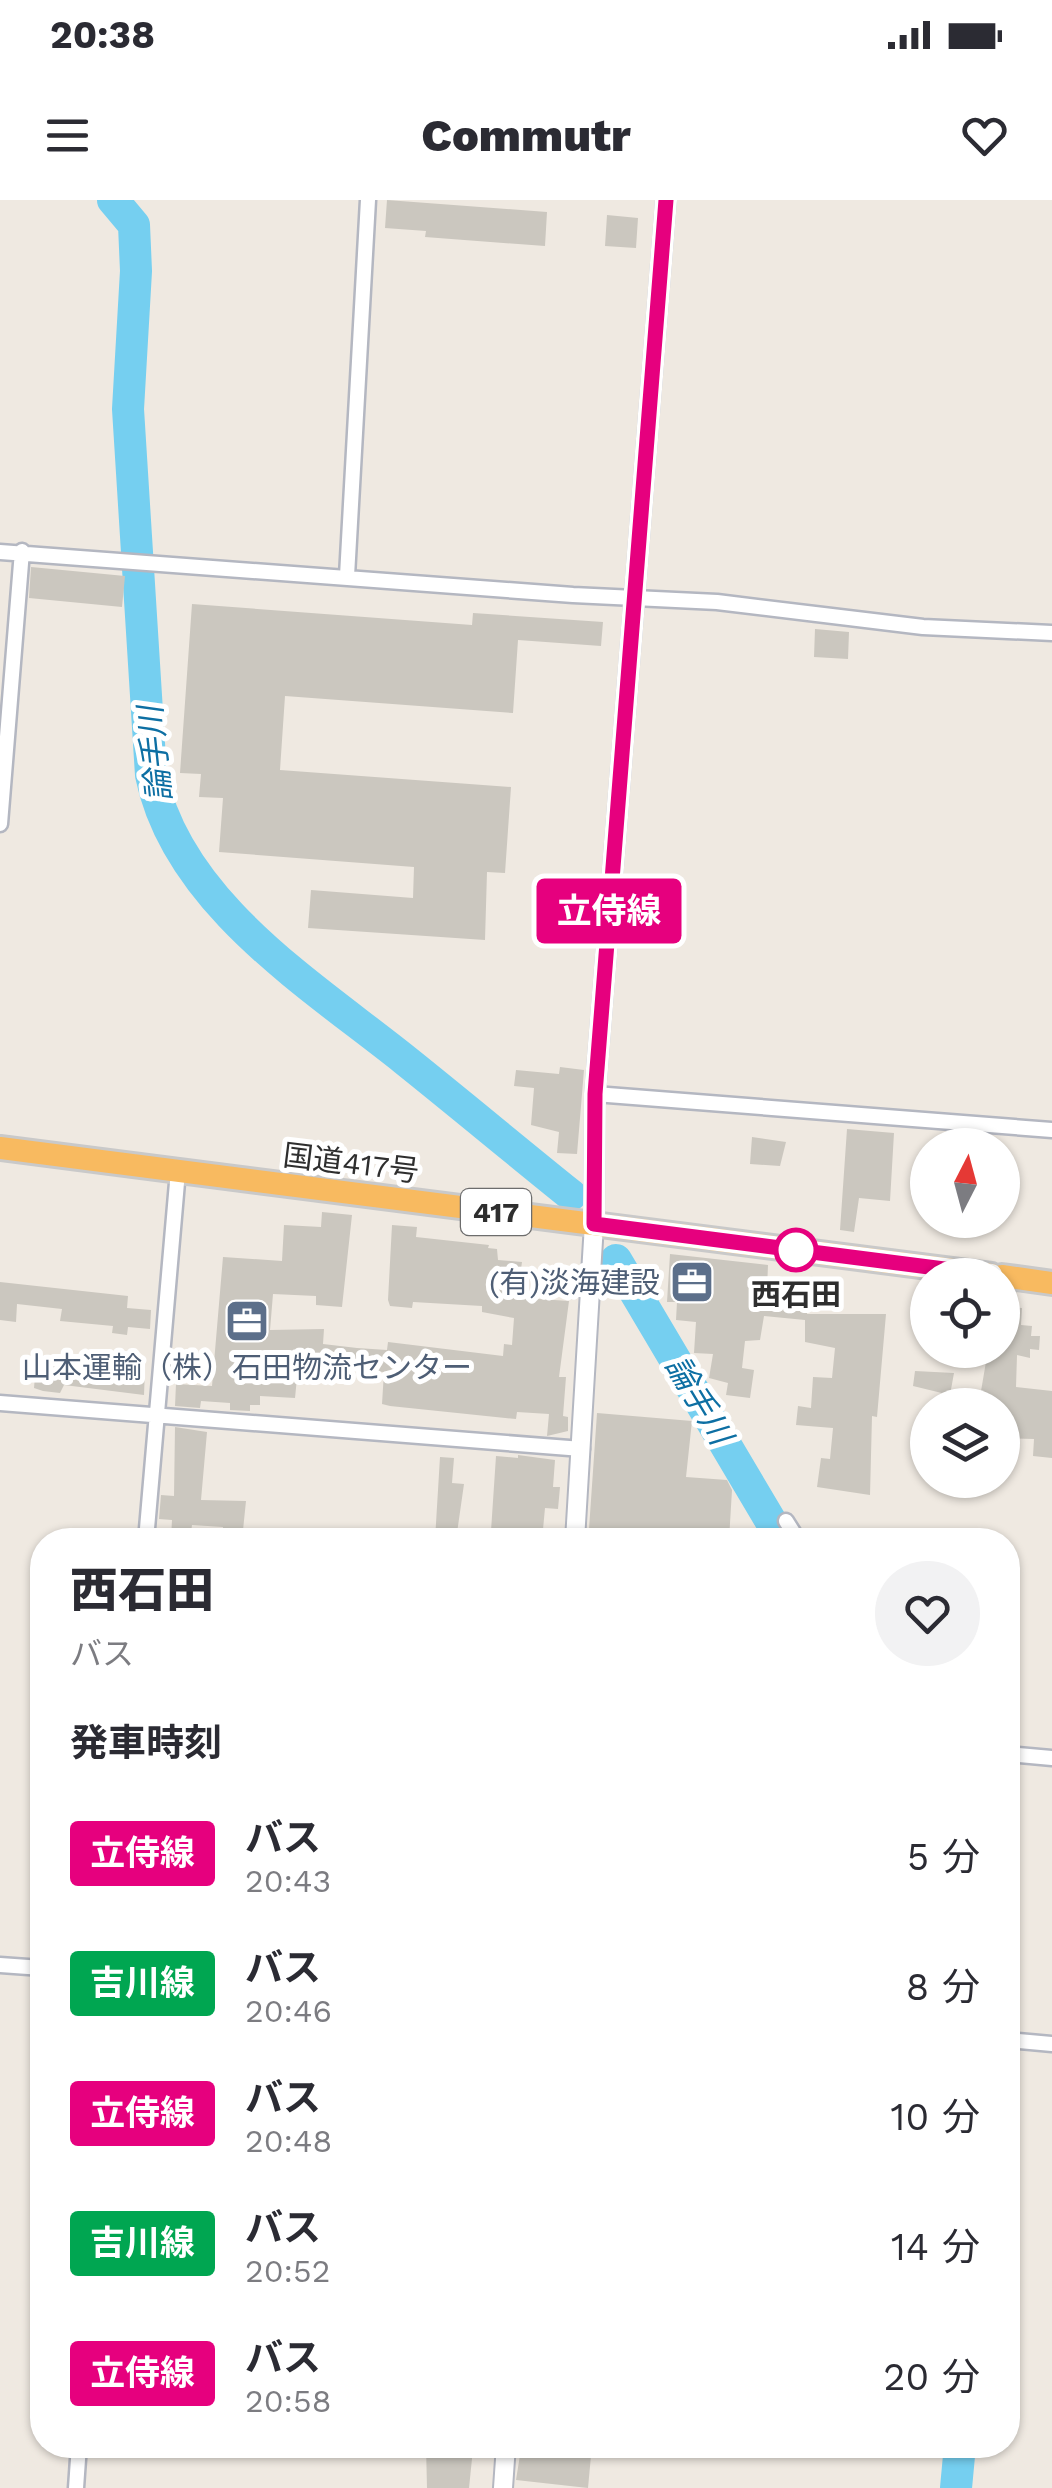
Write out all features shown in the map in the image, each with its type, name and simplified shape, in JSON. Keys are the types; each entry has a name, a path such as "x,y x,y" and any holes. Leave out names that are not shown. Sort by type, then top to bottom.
{"highway":[{"name":"国道417号","path":"0,1148 910,1265"},
{"path":"1020,1279 1052,1283"}],"street":[{"path":"346,576 368,200"},
{"path":"576,1528 594,1224 595,1094 666,200"},
{"path":"0,552 716,602 923,627 1052,633"},
{"path":"0,824 22,552"},
{"path":"595,1094 1052,1130"},
{"path":"147,1528 178,1171"},
{"path":"0,1403 582,1449"},
{"path":"786,1522 790,1528"},
{"path":"1020,1755 1052,1758"},
{"path":"0,1965 30,1967"},
{"path":"1020,2041 1052,2044"},
{"path":"76,2488 78,2458"},
{"path":"503,2488 505,2458"}],"building":[{"path":"387,200 547,212 545,246 425,237 426,231 385,228"},
{"path":"607,215 638,218 636,248 605,246"},
{"path":"31,567 125,576 122,607 29,598"},
{"path":"192,604 472,625 473,613 603,622 601,646 518,640 513,713 285,696 280,770 511,787 505,873 487,872 485,940 308,928 311,890 413,898 414,867 219,852 223,798 199,797 201,774 180,773"},
{"path":"815,629 849,632 848,659 814,657"},
{"path":"560,1067 584,1070 577,1154 557,1153 559,1132 531,1125 534,1088 514,1086 516,1070 559,1074"},
{"path":"847,1129 894,1133 890,1201 859,1198 854,1232 840,1230"},
{"path":"752,1137 786,1142 780,1166 750,1164"},
{"path":"322,1212 352,1215 342,1307 316,1305 316,1296 273,1294 270,1330 324,1329 323,1344 357,1348 387,1350 388,1342 503,1356 504,1344 512,1345 514,1318 482,1312 482,1306 413,1302 412,1308 390,1306 388,1300 392,1225 417,1227 416,1237 489,1245 488,1248 497,1249 498,1260 522,1262 521,1269 527,1270 524,1298 569,1301 559,1377 566,1377 563,1416 568,1417 568,1431 547,1436 549,1414 517,1412 516,1419 382,1404 384,1372 359,1370 360,1364 322,1361 315,1363 315,1370 305,1369 305,1379 297,1378 295,1398 260,1396 260,1405 250,1405 250,1411 230,1410 230,1403 201,1401 200,1408 175,1406 176,1384 212,1386 223,1257 282,1261 284,1225 321,1227"},
{"path":"670,1254 768,1265 767,1289 809,1294 807,1314 886,1314 877,1417 872,1416 870,1495 817,1487 821,1458 830,1459 833,1428 796,1425 798,1406 811,1408 813,1377 832,1378 835,1348 805,1342 805,1320 764,1316 760,1340 745,1341 742,1368 754,1370 750,1398 726,1395 728,1383 709,1378 713,1354 694,1353 696,1322 676,1320 677,1302 667,1302"},
{"path":"0,1282 128,1296 127,1308 151,1310 150,1329 128,1327 127,1335 112,1333 113,1326 60,1321 62,1309 17,1304 16,1322 0,1320"},
{"path":"1020,1308 1021,1325 1032,1326 1031,1336 1040,1336 1039,1350 1030,1349 1030,1358 1020,1356"},
{"path":"36,1365 145,1369 144,1395 64,1385 60,1393 43,1391 34,1388"},
{"path":"985,1368 1017,1368 1016,1387 1052,1391 1052,1458 1033,1456 1034,1439 1020,1439 1020,1388 982,1388"},
{"path":"915,1371 954,1373 951,1388 913,1386"},
{"path":"597,1413 692,1421 686,1477 727,1480 732,1490 730,1528 589,1528"},
{"path":"175,1427 207,1432 201,1500 246,1501 243,1528 172,1528 172,1520 159,1519 161,1495 174,1496"},
{"path":"496,1456 555,1460 553,1487 560,1487 558,1509 545,1508 543,1528 491,1528"},
{"path":"440,1457 454,1458 452,1483 464,1484 458,1528 436,1528"},
{"path":"426,2458 472,2458 469,2488 427,2488"},
{"path":"520,2458 591,2458 588,2488 516,2480"}],"waterway":[{"name":"論手川","path":"113,200 134,225 136,271 128,409 151,775 165,821 188,862 252,937 571,1195"},
{"name":"論手川","path":"616,1260 775,1528"},
{"name":"論手川","path":"956,2488 959,2458"}],"bus line":[{"name":"立侍線","path":"666,200 595,1094 594,1224 910,1265"}],"place":[{"name":"西石田","path":"796,1250"},
{"name":"(有)淡海建設","path":"692,1282"},
{"name":"山本運輸（株）石田物流センター","path":"247,1321"}]}
